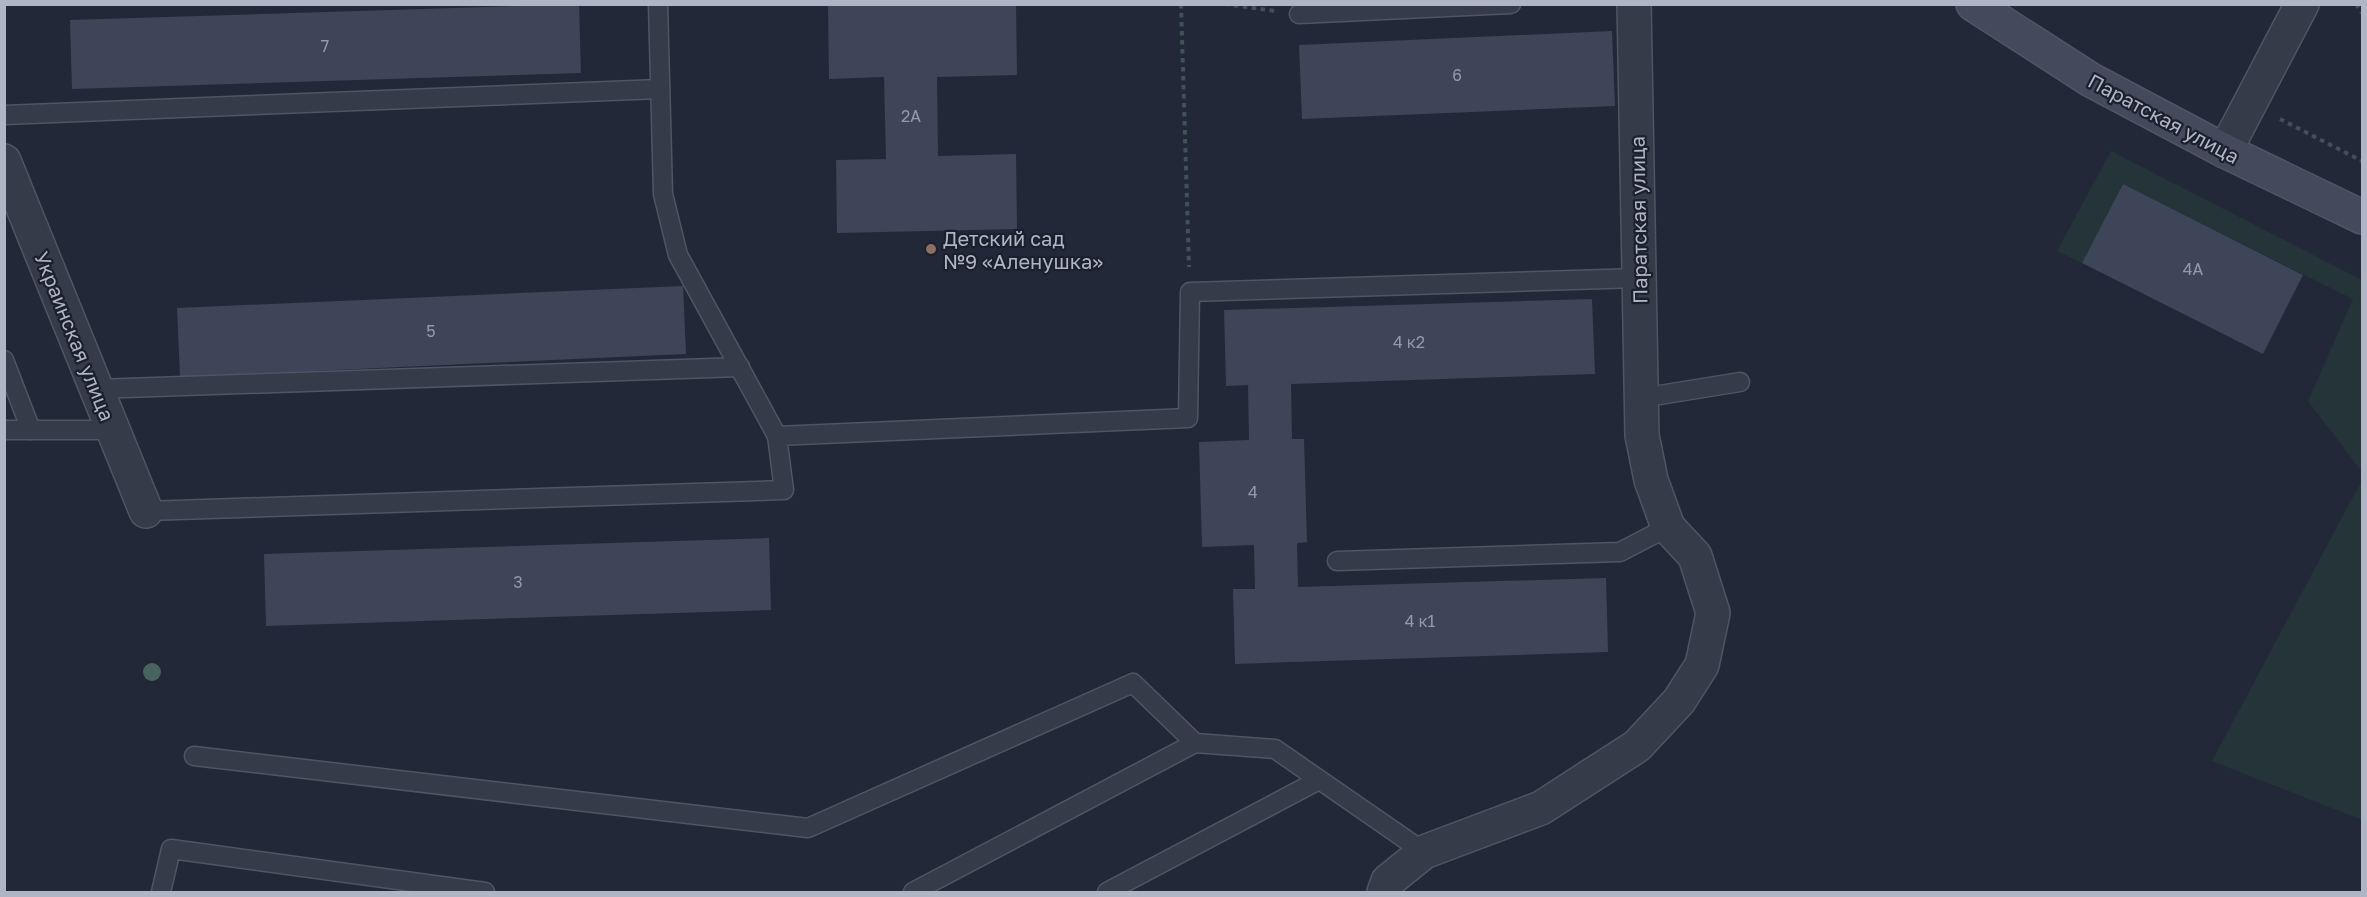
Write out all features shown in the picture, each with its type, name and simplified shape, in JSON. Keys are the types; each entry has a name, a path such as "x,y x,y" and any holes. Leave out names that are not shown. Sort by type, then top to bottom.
{"main road":[{"name":"Паратская улица","path":"1973,4 2091,80 2225,151 2362,218"}],"street":[{"name":"Паратская улица","path":"1634,4 1642,435 1652,480 1668,527"},
{"path":"2225,151 2302,4"},
{"name":"Украинская улица","path":"4,161 146,511"},
{"path":"1384,892 1388,881 1424,852 1541,808 1637,746 1679,701 1702,665 1713,613 1695,556 1668,527"}],"lane":[{"path":"146,511 784,490 777,436 678,255 663,194 658,4"},
{"path":"1299,14 1511,4"},
{"path":"4,115 660,89"},
{"path":"777,436 1188,418 1190,292 1639,278"},
{"path":"4,360 31,430"},
{"path":"97,389 740,367"},
{"path":"1641,398 1740,382"},
{"path":"4,430 113,430"},
{"path":"1337,561 1620,552 1668,527"},
{"path":"194,756 808,828 1133,683 1195,743"},
{"path":"913,892 1195,743 1275,750 1424,852"},
{"path":"1107,892 1318,780"},
{"path":"161,892 171,849 486,892"}],"path":[{"path":"1181,4 1190,292"},
{"path":"1225,4 1299,14"},
{"path":"2356,4 2362,13"},
{"path":"2250,104 2362,161"}],"shaded area":[{"path":"2111,151 2362,280 2362,472 2308,401 2353,299 2123,184 2082,263 2057,251"},
{"path":"2362,480 2362,820 2212,761"}],"building":[{"path":"579,4 581,73 72,89 70,20"},
{"path":"1016,4 1017,75 937,77 938,156 1016,154 1017,229 837,233 836,160 886,159 884,77 829,79 828,5"},
{"path":"1612,31 1615,106 1302,119 1299,45"},
{"path":"2123,184 2303,275 2263,354 2082,263"},
{"path":"683,286 686,354 180,377 177,308"},
{"path":"1592,299 1595,374 1291,384 1292,439 1304,439 1307,542 1297,543 1298,587 1606,578 1608,652 1235,664 1233,589 1255,589 1254,545 1202,547 1199,442 1249,440 1248,385 1226,386 1224,310"},
{"path":"769,538 771,610 266,626 264,554"}],"place":[{"name":"Детский сад №9 «Аленушка»","path":"931,249"}]}
